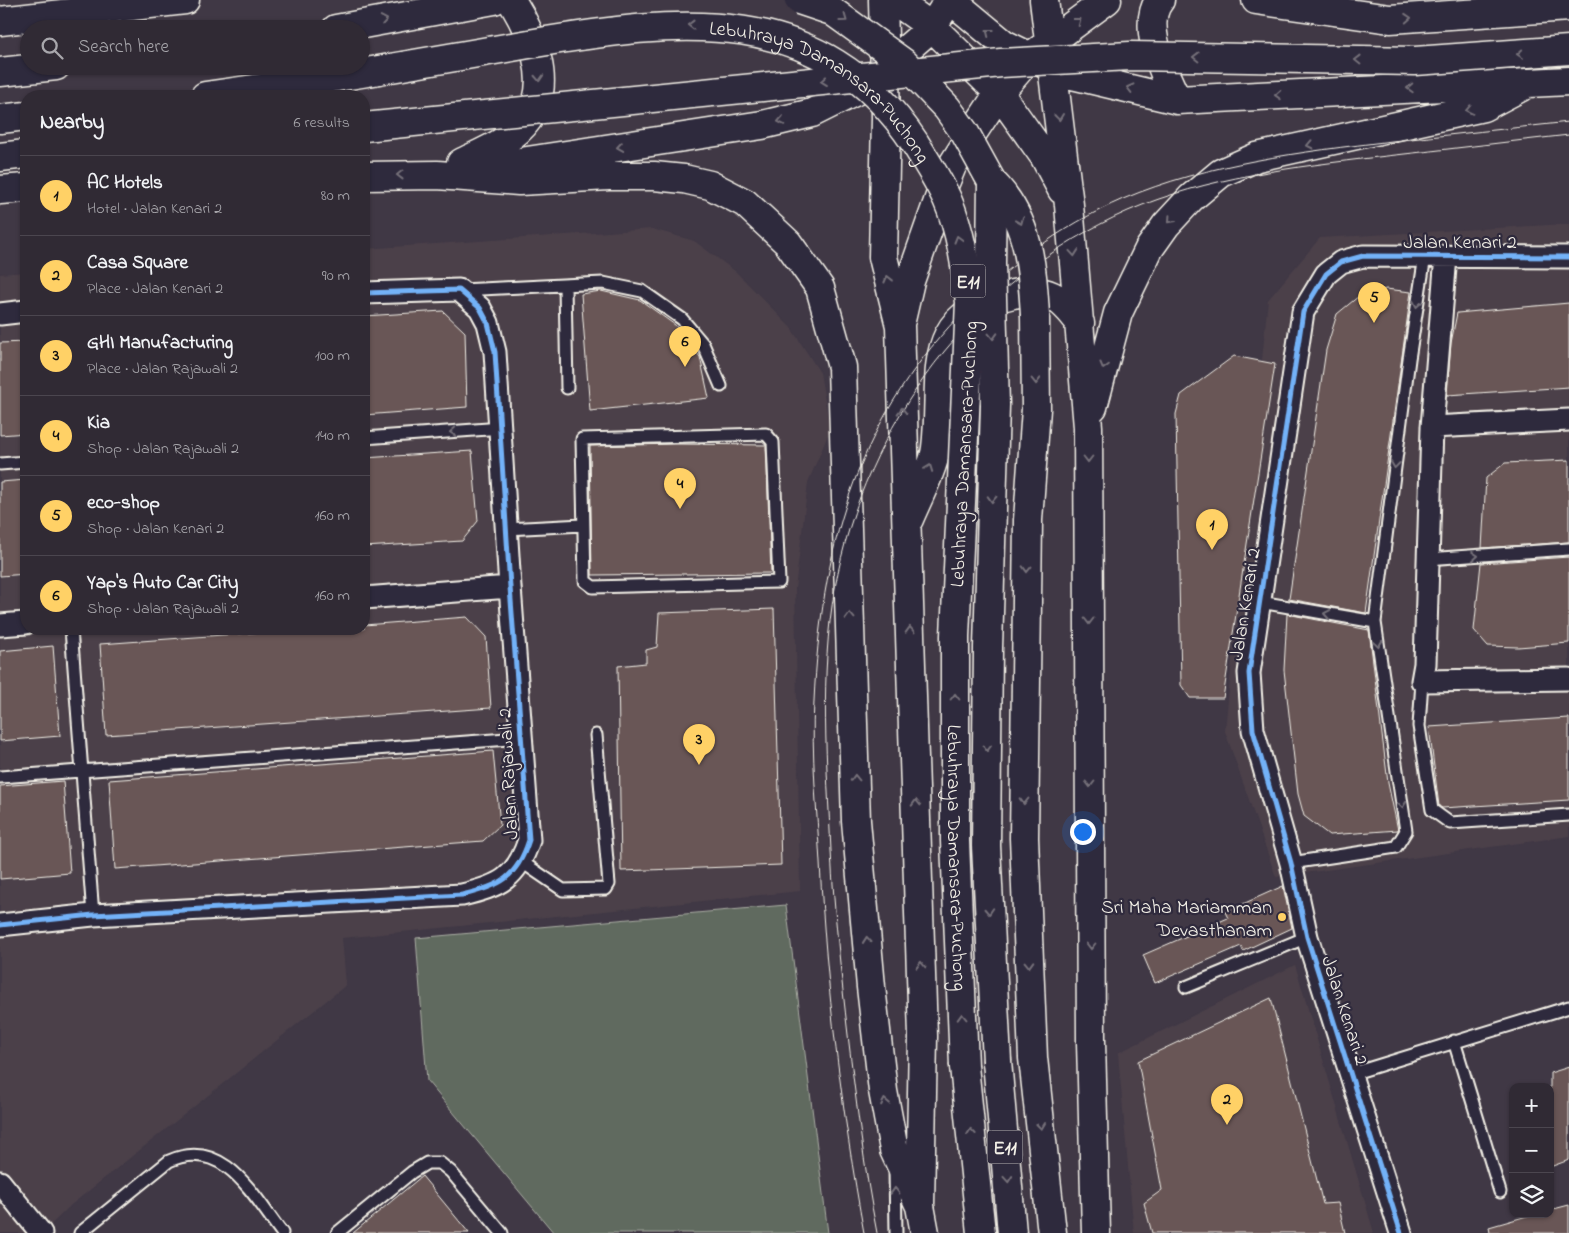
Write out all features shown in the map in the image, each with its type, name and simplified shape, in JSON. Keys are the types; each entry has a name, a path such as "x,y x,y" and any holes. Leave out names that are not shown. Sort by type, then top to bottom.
{"highway":[{"path":"0,21 185,0"},
{"path":"370,23 494,0"},
{"path":"437,175 509,137 528,120 539,97 536,54 528,32 511,0"},
{"path":"799,0 832,11 904,63 947,108 965,134 992,182 1007,197 1023,228 1034,284 1036,409 1028,520 1024,838 1033,1058 1052,1233"},
{"path":"883,0 886,118 883,258 900,326 905,530 923,1036 920,1206 925,1233"},
{"path":"894,0 932,27 999,93 1044,156 1069,205"},
{"path":"437,175 790,120 831,105 862,88 932,27 950,0 1004,44 1044,56 1076,76 1177,100 1569,81"},
{"path":"1044,0 1044,56 1069,205 1088,427 1091,1032 1096,1233"},
{"path":"900,326 919,254 952,166 999,93 1107,0"},
{"path":"1160,0 1152,22 1159,64 1177,100"},
{"path":"1256,0 1390,19 1569,7"},
{"name":"Lebuhraya Damansara–Puchong","path":"370,71 602,32 687,24 743,27 774,34 827,56 852,72 876,92 902,123 948,201 966,267 970,302 955,636 955,841 964,1066 981,1233"},
{"path":"370,126 1001,63 1130,56 1415,61 1569,50"},
{"path":"0,72 20,70"},
{"name":"Lebuhraya Damansara–Puchong","path":"247,90 349,75"},
{"path":"1088,427 1118,313 1148,249 1166,225 1191,198 1221,173 1257,157 1484,107 1529,83"},
{"path":"0,119 20,117"},
{"path":"0,157 20,155"},
{"path":"370,176 437,175 519,181 609,176 654,176 684,179 710,185 745,203 768,223 788,243 820,288 842,367 856,821 871,987 883,1091 894,1150 920,1206"},
{"name":"Lebuhraya Damansara–Puchong","path":"992,182 991,263 995,406 988,648 986,846 997,1061 1012,1233"},
{"path":"0,190 20,188"},
{"path":"905,530 936,450 942,356 948,334 962,317 982,304 997,298 1023,292 1041,292 1054,295 1067,305 1080,323"}],"street":[{"name":"Jalan Kenari 2","path":"1401,1233 1307,937 1291,863 1253,730 1249,673 1303,312 1326,274 1341,262 1364,256 1569,257"},
{"path":"1446,256 1432,427 1425,664 1422,681 1569,679"},
{"path":"370,293 459,290"},
{"name":"Jalan Rajawali 2","path":"0,925 93,915 462,895 488,889 509,876 522,862 528,840 506,529 502,428 495,352 488,324 480,308 459,290"},
{"path":"0,314 20,312"},
{"path":"1432,427 1569,420"},
{"path":"370,598 510,587"},
{"path":"0,625 20,623"},
{"path":"0,1182 41,1233"}],"lane":[{"path":"1291,863 1396,847 1406,831 1375,622 1409,359 1425,256"},
{"path":"459,290 603,283 642,292 688,325 703,344 721,386"},
{"path":"565,286 567,388"},
{"path":"370,438 502,428"},
{"path":"766,434 773,442 778,582 593,587 584,581 583,525 582,439 766,434"},
{"path":"0,464 20,462"},
{"path":"506,529 583,525"},
{"path":"1427,559 1569,549"},
{"path":"1260,602 1375,622"},
{"path":"71,635 93,915"},
{"path":"1422,681 1419,726 1432,810 1450,823 1569,815"},
{"path":"522,862 563,890 606,889 609,884 596,735"},
{"path":"0,777 521,738"},
{"path":"1186,987 1307,937"},
{"path":"1351,1074 1569,1007"},
{"path":"1454,1041 1500,1192"},
{"path":"894,1150 896,1233"},
{"path":"80,1233 169,1161 182,1155 195,1154 213,1157 226,1165 282,1233"},
{"path":"337,1233 412,1172 427,1163 440,1163 452,1172 502,1233"}],"shaded area":[{"path":"1569,224 1569,836 1276,877 1225,731 1268,300 1320,238"},
{"path":"652,229 694,241 736,272 791,328 820,373 830,430 808,482 795,589 800,891 342,938 346,985 72,1204 42,1233 0,1233 0,274 20,272 20,635 370,635 370,249"},
{"path":"786,905 828,1233 554,1233 427,1081 416,938"},
{"path":"1295,965 1374,1233 1134,1233 1118,1053"}],"building":[{"path":"1386,289 1411,292 1366,613 1289,599 1326,350 1337,314 1359,296"},
{"path":"601,291 640,300 675,325 700,357 709,398 590,411 581,294"},
{"path":"1569,303 1569,387 1447,395 1451,343 1457,313"},
{"path":"443,311 465,332 467,407 370,415 370,316"},
{"path":"20,342 20,433 0,435 0,343"},
{"path":"1234,356 1275,364 1223,698 1190,698 1181,685 1176,414 1181,395"},
{"path":"676,444 766,445 771,573 592,575 590,446"},
{"path":"472,451 478,521 462,541 370,547 370,458"},
{"path":"1569,460 1569,542 1482,548 1486,478 1505,463"},
{"path":"20,480 20,574 0,576 0,482"},
{"path":"1569,557 1569,643 1518,647 1488,646 1474,630 1481,563"},
{"path":"774,609 781,865 621,871 618,666 646,663 646,650 657,647 659,613"},
{"path":"1287,614 1369,630 1388,783 1398,830 1329,835 1304,816 1298,794 1284,670"},
{"path":"467,617 486,637 491,708 106,735 100,644 223,635 370,635 370,625"},
{"path":"53,646 60,736 0,741 0,651"},
{"path":"1569,718 1569,800 1442,808 1439,806 1429,727"},
{"path":"493,751 500,825 483,841 115,869 109,780"},
{"path":"63,781 70,873 0,879 0,786"},
{"path":"1283,886 1292,928 1243,951 1241,946 1155,983 1143,955 1228,918 1225,912"},
{"path":"1271,998 1323,1204 1338,1203 1345,1233 1152,1233 1144,1203 1162,1190 1138,1061"},
{"path":"1569,1067 1569,1160 1554,1166 1554,1083 1550,1083 1550,1073"},
{"path":"422,1176 469,1233 353,1233"},
{"path":"1569,1205 1569,1233 1490,1233 1489,1227 1520,1218 1554,1218 1554,1209"}],"tram line":[{"path":"864,1233 842,1095 826,956 813,721 818,646 825,593 835,543 850,494 869,447 893,402 923,358 959,316 996,281 1035,249 1056,235 1123,199 1188,176 1289,155 1392,141 1569,122"},
{"path":"877,1233 857,1109 838,943 832,874 826,687 830,621 835,588 850,527 872,469 900,414 935,363 976,316 1022,275 1073,240 1128,211 1158,199 1251,175 1346,161 1569,135"}],"cycle path":[{"path":"1401,1233 1307,937 1291,863 1253,730 1249,673 1303,312 1326,274 1341,262 1363,256 1569,257"},
{"path":"0,925 93,915 462,895 497,884 513,872 519,863 529,840 495,352 488,323 480,308 459,290 370,293"}],"place":[{"name":"eco-shop","path":"1374,323"},
{"name":"Yap's Auto Car City","path":"685,367"},
{"name":"Kia","path":"680,509"},
{"name":"AC Hotels","path":"1212,550"},
{"name":"GHI Manufacturing","path":"699,765"},
{"name":"Sri Maha Mariamman Devasthanam","path":"1282,917"},
{"name":"Casa Square","path":"1227,1125"}]}
